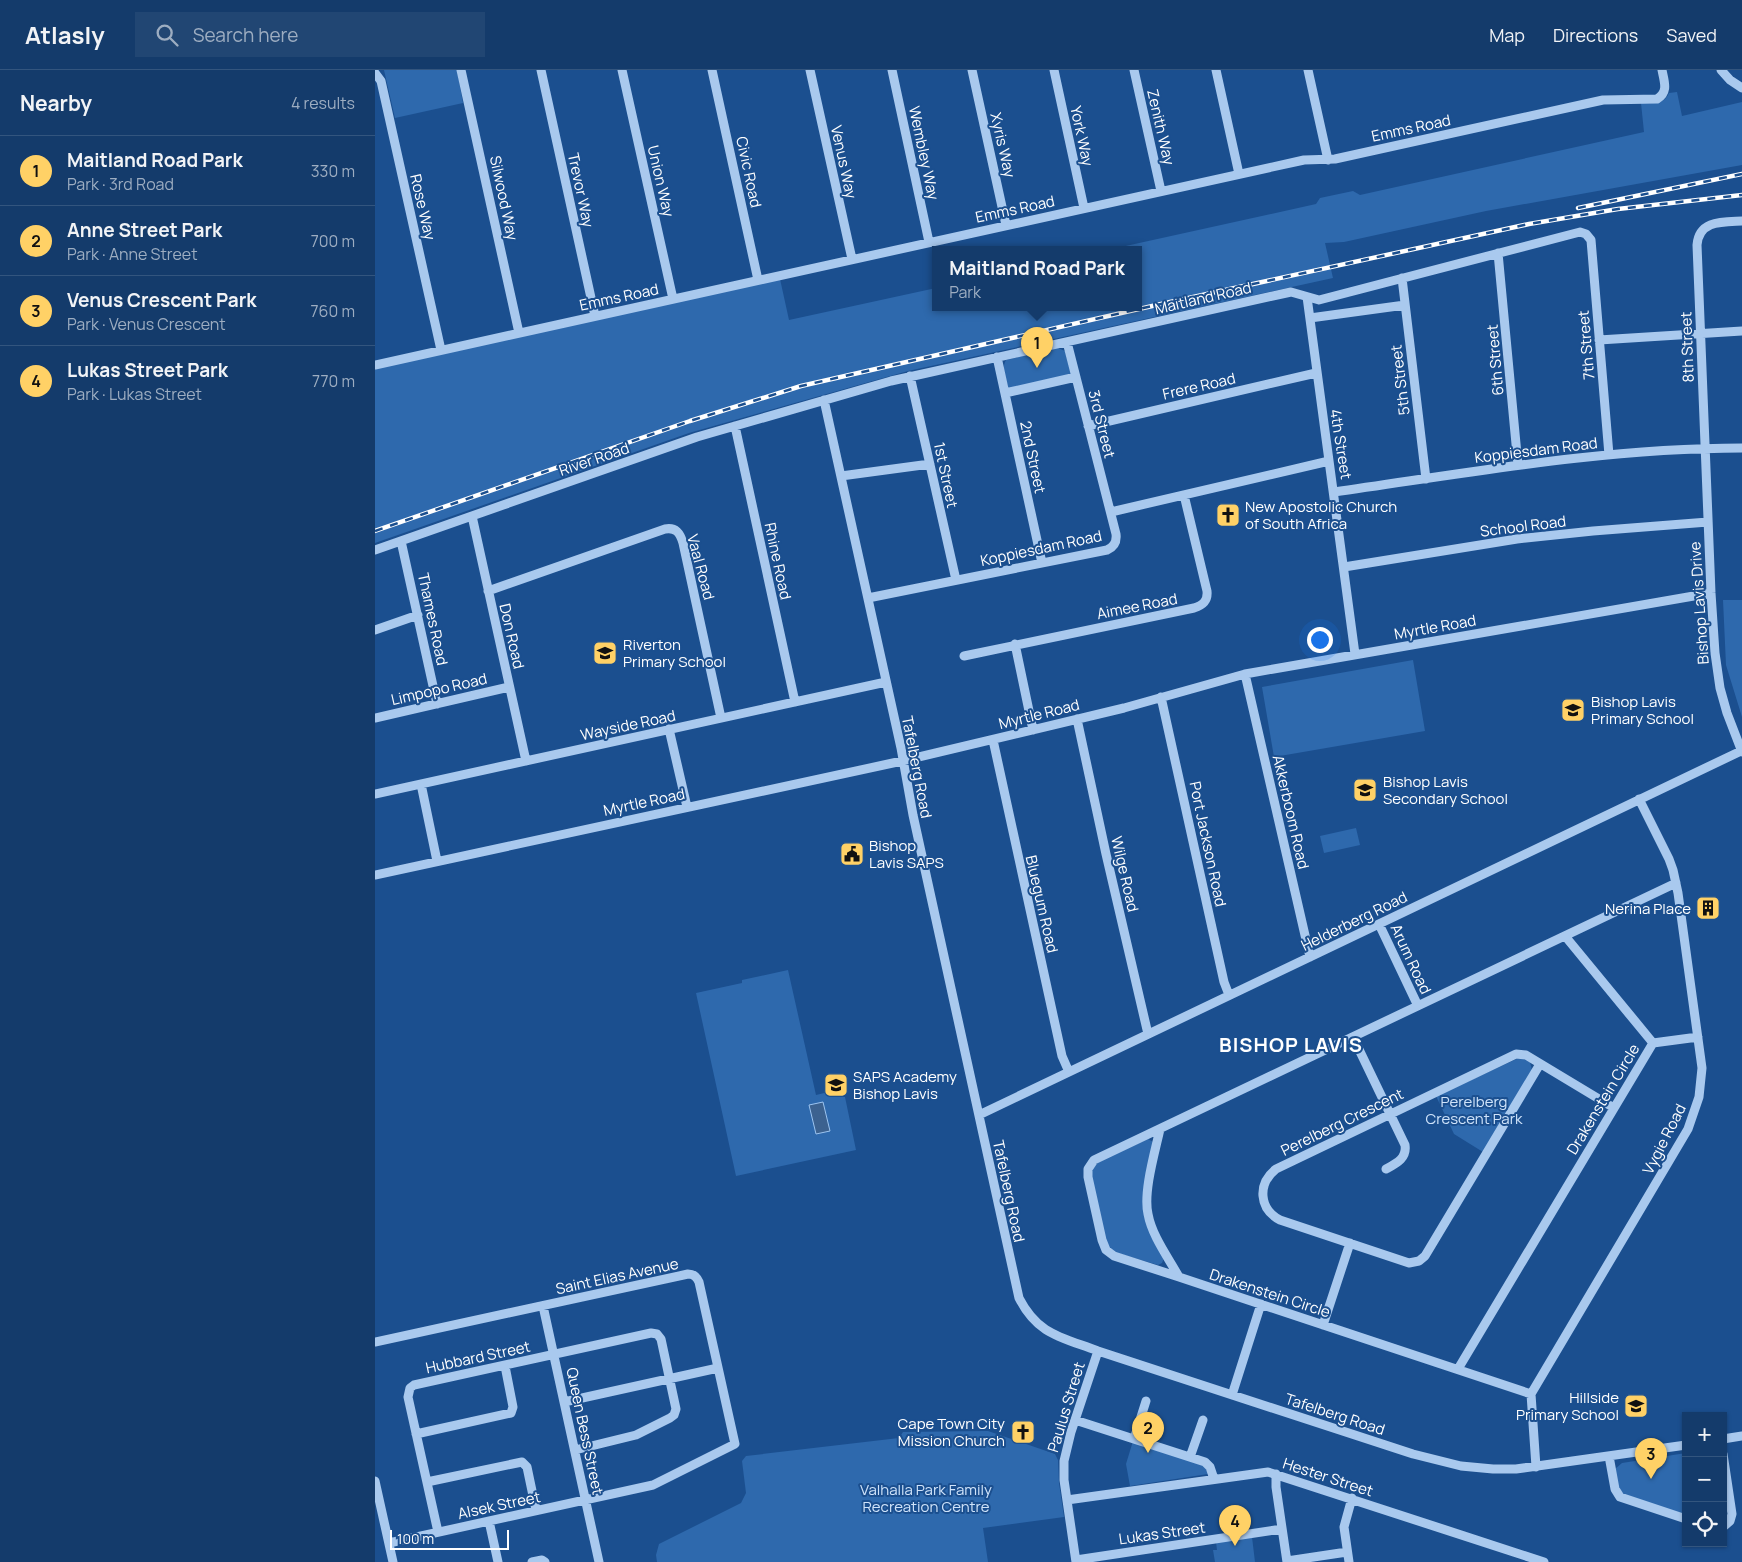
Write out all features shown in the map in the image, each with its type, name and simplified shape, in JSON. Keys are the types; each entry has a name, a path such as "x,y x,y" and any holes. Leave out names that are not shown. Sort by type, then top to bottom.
{"street":[{"name":"Silwood Way","path":"461,70 519,333"},
{"name":"Trevor Way","path":"541,70 595,316"},
{"name":"Union Way","path":"622,70 673,299"},
{"name":"Civic Road","path":"712,70 758,280"},
{"name":"Venus Way","path":"810,70 852,259"},
{"name":"Wembley Way","path":"891,70 929,242"},
{"name":"Xyris Way","path":"972,70 1006,225"},
{"name":"York Way","path":"1054,70 1084,208"},
{"name":"Zenith Way","path":"1134,70 1161,191"},
{"path":"1216,70 1239,174"},
{"path":"1308,70 1328,160"},
{"name":"Emms Road","path":"375,364 1304,160 1328,160 1603,100 1655,100 1662,96 1665,88 1663,70"},
{"path":"1721,70 1730,80 1742,88"},
{"name":"Rose Way","path":"375,73 381,81 441,350"},
{"name":"8th Street","path":"1705,448 1697,245 1700,233 1707,226 1717,222 1742,221"},
{"name":"Maitland Road","path":"824,400 910,376 1291,292 1319,300 1577,232 1586,234"},
{"name":"7th Street","path":"1586,234 1591,240 1609,455"},
{"name":"6th Street","path":"1498,253 1518,465"},
{"name":"5th Street","path":"1402,278 1426,479"},
{"name":"4th Street","path":"1307,297 1355,654"},
{"path":"1310,318 1405,305"},
{"path":"1599,340 1742,331"},
{"name":"3rd Street","path":"1067,342 1111,512"},
{"name":"2nd Street","path":"997,357 1042,563"},
{"name":"Frere Road","path":"1089,426 1316,373"},
{"name":"1st Street","path":"910,376 956,580"},
{"path":"1005,393 1076,377"},
{"name":"River Road","path":"375,550 697,437 824,400"},
{"name":"Tafelberg Road","path":"824,400 1019,1298 1030,1316 1046,1332 1232,1395 1442,1462 1493,1469 1536,1467 1682,1446"},
{"name":"Rhine Road","path":"735,426 795,702"},
{"name":"Koppiesdam Road","path":"1334,492 1518,465 1609,455 1705,448 1742,448"},
{"name":"Bishop Lavis Drive","path":"1705,448 1715,653 1720,688 1727,713 1742,751"},
{"name":"Koppiesdam Road","path":"868,598 1111,548 1117,537 1111,512 1329,461"},
{"path":"841,476 930,464"},
{"name":"Aimee Road","path":"964,656 1202,605 1207,601 1207,591 1184,495"},
{"name":"Don Road","path":"472,516 526,761"},
{"name":"School Road","path":"1344,567 1517,539 1708,522"},
{"name":"Vaal Road","path":"488,591 657,531 671,528 679,532 721,718"},
{"name":"Thames Road","path":"401,541 437,704"},
{"name":"Myrtle Road","path":"375,875 993,740 1245,674 1711,593"},
{"path":"375,630 418,616"},
{"path":"1015,644 1033,730"},
{"name":"Akkerboom Road","path":"1245,674 1310,957"},
{"name":"Wayside Road","path":"375,794 886,682"},
{"name":"Limpopo Road","path":"375,718 509,687"},
{"name":"Port Jackson Road","path":"1161,697 1224,982 1229,995"},
{"name":"Wilge Road","path":"1077,719 1106,854 1149,1034"},
{"path":"669,729 687,806"},
{"name":"Bluegum Road","path":"993,740 1063,1056 1069,1072"},
{"name":"Helderberg Road","path":"979,1115 1742,751"},
{"path":"421,784 437,861"},
{"name":"Vygie Road","path":"1531,1394 1689,1128 1701,1083 1702,1068 1676,883 1669,859 1639,799"},
{"path":"1565,936 1676,883"},
{"name":"Arum Road","path":"1379,924 1418,1006"},
{"name":"Drakenstein Circle","path":"1565,936 1653,1044 1458,1370 1114,1256 1106,1250 1088,1177 1088,1169 1094,1160 1418,1006 1565,936"},
{"path":"1353,1037 1406,1148 1403,1159 1386,1169"},
{"path":"1653,1044 1698,1037"},
{"name":"Perelberg Crescent","path":"1516,1054 1526,1055 1540,1064 1422,1259 1409,1263 1275,1218 1267,1210 1263,1200 1264,1182 1275,1169 1390,1114 1516,1054"},
{"path":"1540,1064 1614,1108"},
{"path":"1159,1129 1147,1196 1147,1209 1151,1226 1179,1277"},
{"path":"1323,1325 1350,1243"},
{"name":"Saint Elias Avenue","path":"375,1342 688,1274 693,1275 699,1282 735,1444"},
{"path":"1232,1395 1261,1304"},
{"name":"Queen Bess Street","path":"543,1306 599,1562"},
{"name":"Hubbard Street","path":"416,1434 408,1394 414,1385 654,1333 661,1339 670,1379"},
{"name":"Paulus Street","path":"1076,1561 1067,1500 1064,1461 1098,1350"},
{"path":"438,1532 416,1434 511,1413 513,1407 505,1366"},
{"path":"564,1402 718,1368"},
{"path":"1458,1370 1531,1394 1536,1467"},
{"path":"575,1450 636,1435 672,1417 676,1409 670,1379"},
{"path":"1134,1438 1146,1401"},
{"path":"1075,1420 1134,1438 1209,1465 1214,1479"},
{"path":"1190,1457 1203,1420"},
{"path":"1727,1438 1742,1436"},
{"name":"Alsek Street","path":"389,1543 653,1484 735,1444"},
{"path":"1609,1456 1615,1489 1620,1497 1682,1518"},
{"path":"1723,1457 1732,1514 1727,1524"},
{"path":"427,1482 522,1462 527,1466 536,1510"},
{"name":"Hester Street","path":"1067,1500 1263,1472 1276,1474 1352,1498 1542,1562"},
{"path":"1276,1474 1276,1487 1287,1561 1347,1552"},
{"path":"375,1481 393,1562"},
{"path":"1349,1562 1344,1527 1352,1498"},
{"path":"489,1521 498,1562"},
{"name":"Lukas Street","path":"1076,1561 1282,1529"},
{"path":"532,1562 542,1560 545,1562"}],"green space":[{"path":"384,70 457,70 463,103 395,118"},
{"path":"1677,92 1682,116 1742,102 1742,165 1486,211 1344,242 1325,243 1333,278 908,371 689,433 375,543 375,368 780,279 789,320 932,289 932,311 1142,311 1142,246 1126,246 1316,204 1320,198 1353,191 1360,195 1644,132 1641,103 1653,103 1664,100 1669,93"},
{"path":"1058,348 1065,351 1071,374 1009,389 1004,370 1006,360"},
{"path":"1723,600 1742,600 1742,717 1726,665"},
{"path":"1413,660 1425,731 1274,757 1262,687"},
{"path":"1356,828 1360,845 1324,853 1320,836"},
{"path":"788,970 816,1095 841,1089 843,1097 845,1097 856,1150 736,1176 696,993"},
{"name":"Perelberg Crescent Park","path":"1521,1057 1530,1062 1532,1070 1483,1152 1454,1134 1436,1096"},
{"path":"1148,1139 1153,1142 1144,1193 1164,1258 1162,1263 1158,1265 1114,1252 1108,1247 1092,1178 1092,1169 1098,1162"},
{"name":"Valhalla Park Family Recreation Centre","path":"988,1431 1055,1454 1058,1460 1064,1517 983,1528 988,1562 657,1562 656,1555 659,1544 741,1503 746,1493 742,1461 746,1456 899,1438 903,1432"},
{"path":"1133,1441 1205,1466 1208,1474 1130,1486 1126,1464"},
{"path":"1682,1454 1682,1514 1623,1495 1619,1491 1615,1469 1622,1463"},
{"path":"1252,1537 1255,1562 1215,1562 1213,1550 1217,1550 1216,1542"}],"shaded area":[{"path":"823,1102 830,1131 816,1134 809,1105"}],"railway":[{"path":"1578,208 1742,174"},
{"path":"1142,308 1529,224 1618,209 1742,195"},
{"path":"375,531 690,421 801,386 1130,311"}],"place":[{"name":"Maitland Road Park","path":"1037,368"},
{"name":"New Apostolic Church of South Africa","path":"1228,515"},
{"name":"Riverton Primary School","path":"605,653"},
{"name":"Bishop Lavis Primary School","path":"1573,710"},
{"name":"Bishop Lavis Secondary School","path":"1365,790"},
{"name":"Bishop Lavis SAPS","path":"852,854"},
{"name":"Nerina Place","path":"1708,908"},
{"name":"SAPS Academy Bishop Lavis","path":"836,1085"},
{"name":"Hillside Primary School","path":"1636,1406"},
{"name":"Cape Town City Mission Church","path":"1023,1432"},
{"name":"Anne Street Park","path":"1148,1453"},
{"name":"Venus Crescent Park","path":"1651,1479"},
{"name":"Lukas Street Park","path":"1235,1546"}],"district":[{"name":"BISHOP LAVIS","path":"1291,1044"}]}
